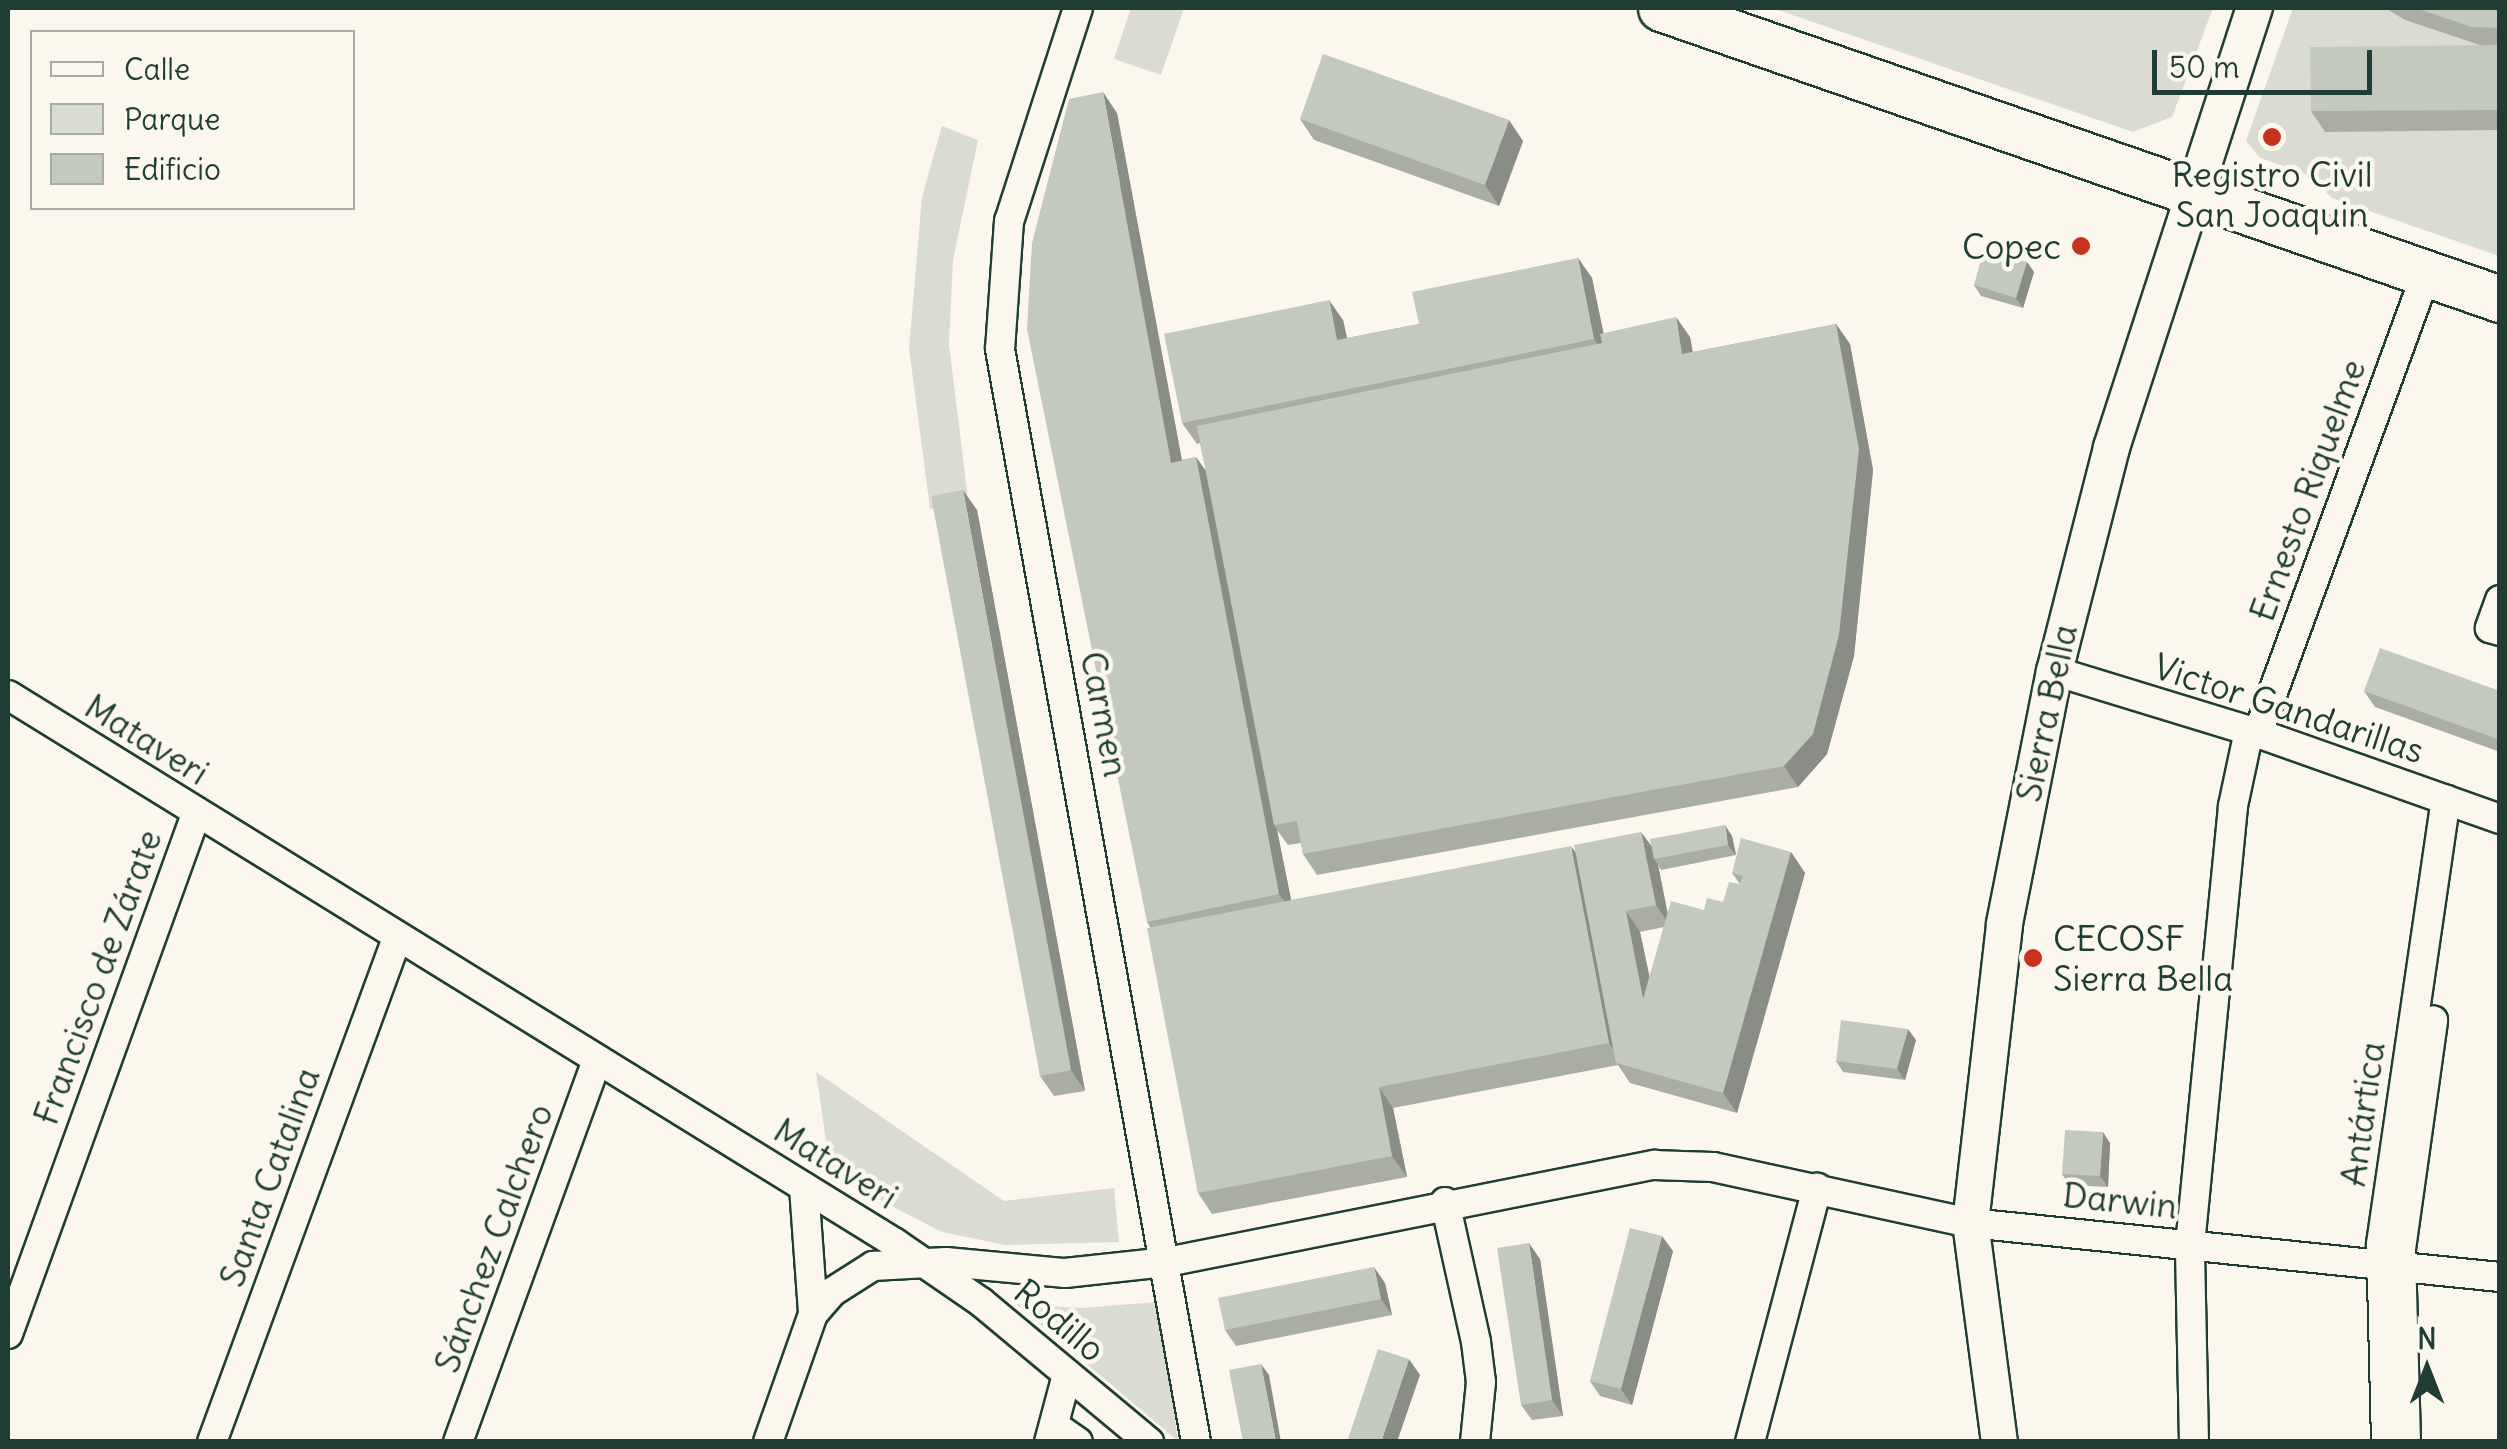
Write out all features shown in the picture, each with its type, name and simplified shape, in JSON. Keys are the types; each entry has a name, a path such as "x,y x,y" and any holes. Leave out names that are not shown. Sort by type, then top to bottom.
{"main road":[{"path":"1661,8 2500,298"}],"street":[{"name":"Carmen","path":"1078,8 1009,221 1000,349 1167,1262 1196,1442"},
{"name":"Sierra Bella","path":"1998,1442 1970,1222 2004,923 2054,671 2111,447 2191,191 2254,8"},
{"name":"Ernesto Riquelme","path":"2198,1246 2257,733 2426,273"},
{"path":"2500,600 2490,628 2500,631"},
{"name":"Victor Gandarillas","path":"2054,671 2257,733 2500,819"},
{"name":"Mataveri","path":"8,694 919,1262 1065,1273 1167,1262 1446,1202 1654,1164 1737,1172"},
{"name":"Antártica","path":"2386,1442 2392,1266 2454,802"},
{"name":"Francisco de Zárate","path":"8,1334 196,814"},
{"name":"Santa Catalina","path":"212,1442 397,938"},
{"name":"Sánchez Calchero","path":"458,1442 597,1060"},
{"name":"Darwin","path":"1737,1172 1970,1222 2500,1277"},
{"path":"768,1442 814,1314 804,1188"},
{"path":"1750,1442 1817,1188"},
{"path":"1446,1202 1476,1342 1481,1418 1475,1442"},
{"path":"2194,1442 2198,1246"},
{"path":"2198,1246 2212,1442"},
{"path":"814,1314 856,1275 888,1262 919,1262"},
{"name":"Rodillo","path":"919,1262 1067,1374 1149,1442"},
{"name":"Antártica","path":"2392,1266 2406,1442"},
{"path":"1061,1436 1067,1374"}],"green space":[{"path":"1131,8 1184,8 1161,75 1114,59"},
{"path":"1772,8 2213,8 2172,117 2133,132"},
{"path":"2293,8 2499,8 2499,256 2332,198 2308,175 2260,158 2246,141"},
{"path":"942,126 978,140 953,260 949,344 968,499 930,509 909,348 922,197"},
{"path":"816,1072 1004,1201 1114,1188 1119,1242 1005,1245 942,1232 831,1175"},
{"path":"1158,1302 1178,1441 1016,1304 1080,1308"}],"building":[{"path":"2415,8 2500,8 2500,28 2472,27"},
{"path":"2500,45 2500,110 2311,111 2310,47"},
{"path":"1323,54 1509,120 1485,185 1300,119"},
{"path":"1103,92 1171,463 1196,457 1279,894 1147,922 1027,329 1032,243 1069,99"},
{"path":"1984,249 2027,262 2016,298 1974,285"},
{"path":"1578,258 1594,339 1182,423 1164,334 1329,300 1337,340 1419,324 1412,292"},
{"path":"1676,317 1682,354 1836,324 1859,449 1839,635 1813,734 1784,766 1303,854 1297,821 1274,825 1197,426 1602,343 1600,334"},
{"path":"963,490 1071,1070 1040,1076 931,496"},
{"path":"2380,648 2500,691 2500,740 2364,691"},
{"path":"1725,825 1728,845 1654,859 1650,839"},
{"path":"1641,832 1656,905 1626,911 1643,999 1671,901 1704,910 1707,898 1723,902 1729,882 1740,884 1743,876 1732,873 1741,838 1791,852 1723,1093 1616,1063 1574,845"},
{"path":"1571,846 1609,1043 1379,1087 1392,1156 1198,1193 1147,928"},
{"path":"1841,1020 1908,1029 1897,1069 1836,1061"},
{"path":"2065,1130 2103,1132 2100,1176 2062,1174"},
{"path":"1630,1228 1662,1236 1621,1389 1590,1381"},
{"path":"1529,1243 1552,1400 1521,1405 1497,1248"},
{"path":"1374,1267 1381,1299 1225,1330 1218,1298"},
{"path":"1378,1349 1409,1359 1381,1442 1347,1442"},
{"path":"1261,1364 1276,1442 1243,1442 1229,1370"}],"place":[{"name":"Registro Civil San Joaquin","path":"2272,137"},
{"name":"Copec","path":"2081,246"},
{"name":"CECOSF Sierra Bella","path":"2033,958"}]}
